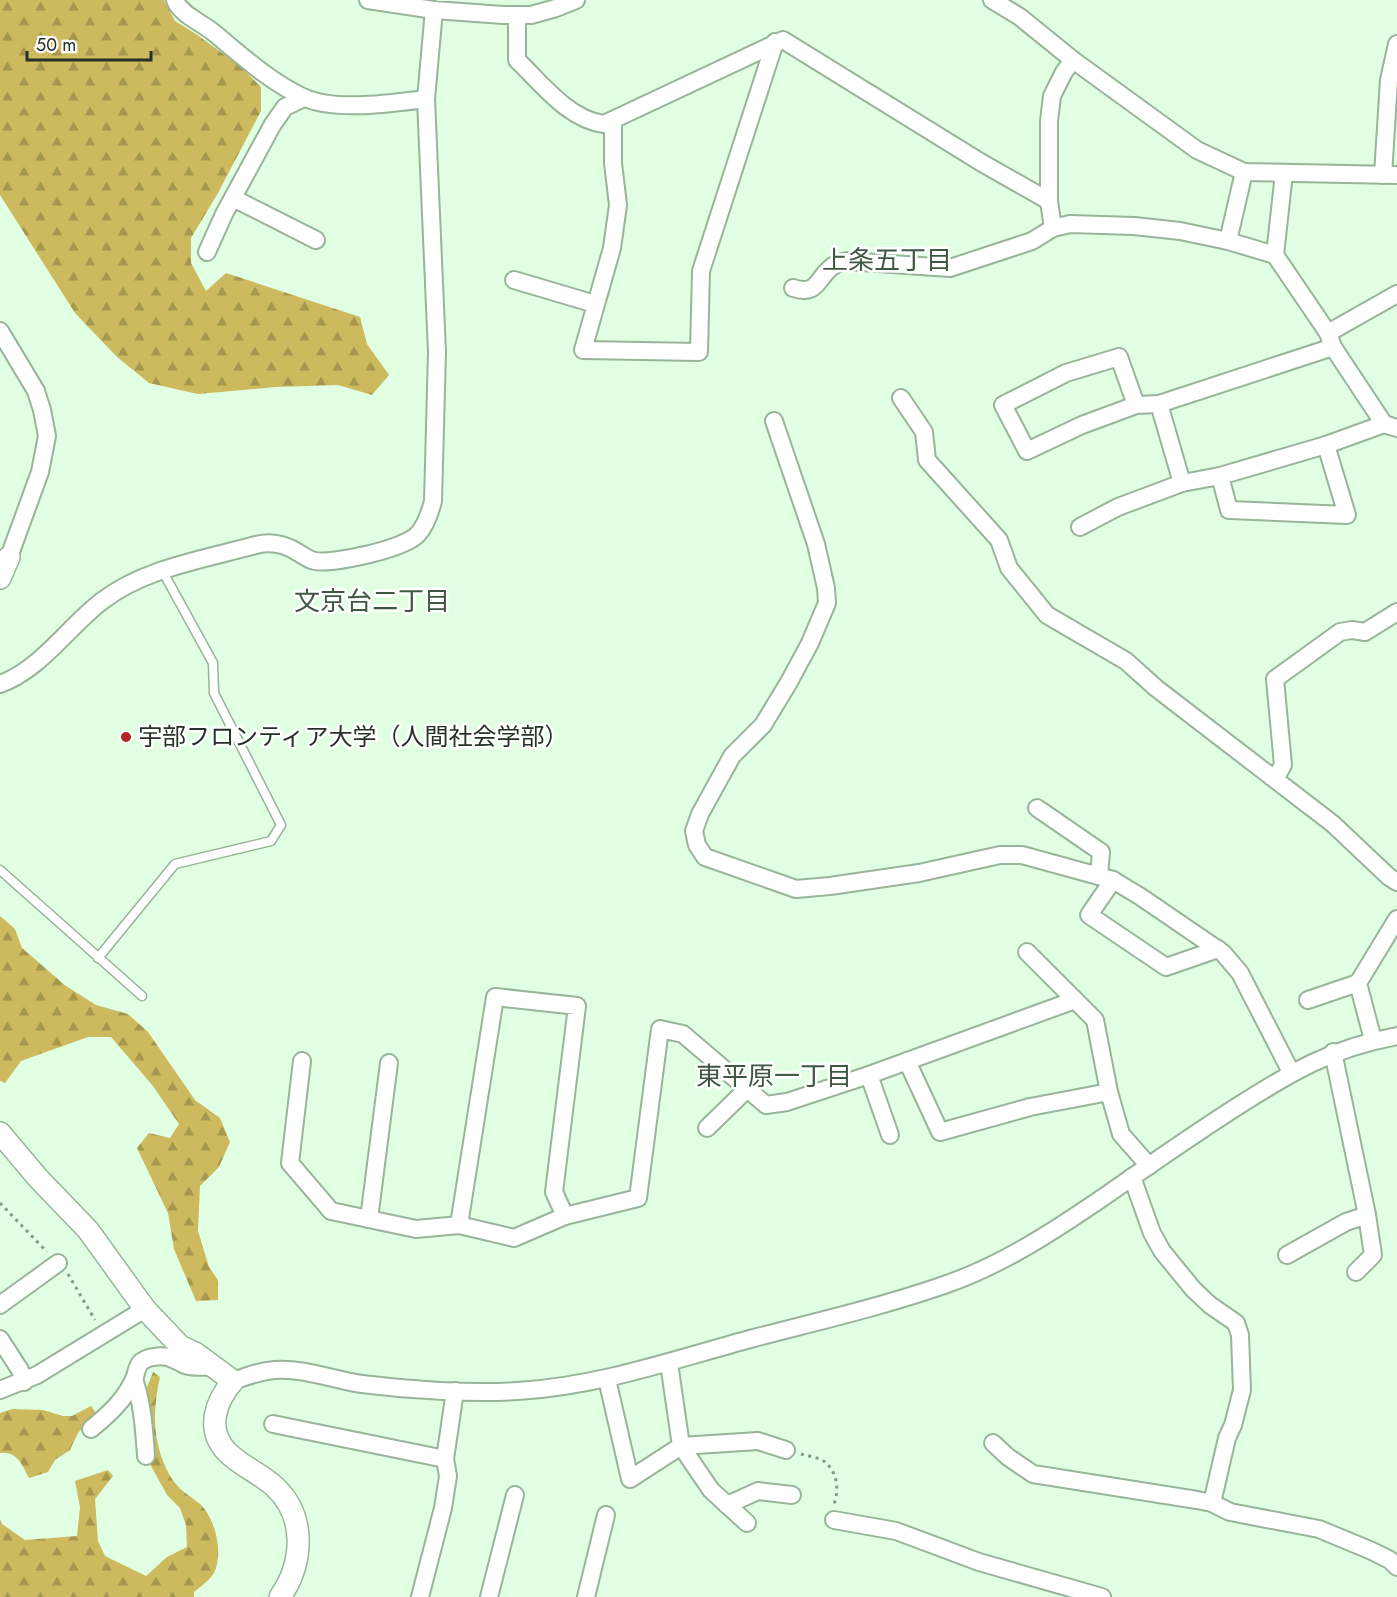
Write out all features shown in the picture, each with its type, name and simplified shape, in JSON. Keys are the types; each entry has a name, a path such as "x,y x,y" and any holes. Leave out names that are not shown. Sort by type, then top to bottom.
{"street":[{"path":"175,0 176,4 189,15 205,25 255,67 304,98 338,105 386,104 426,99"},
{"path":"368,0 434,10 516,15 531,15 576,0"},
{"path":"994,0 1197,150 1244,172 1390,175 1389,80 1397,44"},
{"path":"0,684 18,675 101,602 124,586 163,572 261,544 279,543 294,549 311,561 329,563 403,545 418,535 434,501 437,352 426,99 434,10"},
{"path":"516,15 517,60 574,114 591,122 604,124 783,40 982,163 1049,201"},
{"path":"613,120 613,163 618,205 612,248 583,350 699,352 700,271 776,42"},
{"path":"1053,228 1049,201 1049,121 1052,96 1073,60"},
{"path":"207,252 273,124 285,107 304,98"},
{"path":"1228,241 1244,172"},
{"path":"1080,527 1118,507 1182,483 1220,476 1391,426 1275,255 1284,173"},
{"path":"233,198 316,240"},
{"path":"794,288 810,290 835,264 847,261 951,268 1032,241 1053,228 1070,224 1134,226 1180,231 1228,241 1275,255"},
{"path":"514,280 595,304"},
{"path":"1136,405 1119,357 1066,373 1004,405 1027,451 1082,425 1136,405 1159,404 1331,340 1397,294"},
{"path":"0,578 40,472 47,436 36,391 1,334"},
{"path":"901,398 924,432 927,460 999,540 1009,568 1047,615 1126,661 1156,688 1333,824 1397,882"},
{"path":"1159,404 1182,483"},
{"path":"774,421 816,544 827,603 810,643 789,682 763,725 732,756 700,814 694,831 697,845 705,857 796,889 919,873 1000,855 1022,855 1106,878 1141,897 1218,949 1240,972 1291,1072"},
{"path":"1220,476 1229,510 1347,515 1326,445"},
{"path":"1275,779 1283,765 1275,679 1340,632 1352,630 1365,632 1397,612"},
{"path":"1037,808 1101,852 1106,878 1089,915 1166,967 1218,949"},
{"path":"1308,1000 1358,983 1397,919"},
{"path":"1027,952 1095,1020 1108,1092 1121,1134 1149,1166"},
{"path":"1358,983 1373,1040"},
{"path":"459,1225 495,997 578,1006 554,1192 565,1216"},
{"path":"302,1061 290,1163 331,1211 416,1229 459,1225 514,1238 565,1216 638,1198 660,1029 683,1034 766,1105 787,1102 869,1075 1075,1000"},
{"path":"280,1597 289,1585 299,1552 295,1519 277,1488 226,1451 218,1439 215,1425 216,1407 233,1381 256,1373 277,1370 304,1371 361,1384 455,1391 519,1391 607,1379 947,1284 1004,1259 1051,1232 1291,1072 1333,1052 1373,1040 1397,1036"},
{"path":"1333,1052 1367,1215 1373,1255 1356,1272"},
{"path":"907,1061 940,1131 1030,1107 1108,1092"},
{"path":"369,1219 389,1063"},
{"path":"869,1075 890,1135"},
{"path":"707,1128 746,1090"},
{"path":"0,1133 38,1178 88,1230 145,1309 180,1346 233,1381"},
{"path":"1132,1177 1152,1233 1162,1251 1193,1289 1210,1305 1236,1323 1240,1335 1242,1390 1233,1425 1227,1438 1212,1503"},
{"path":"1287,1255 1346,1222 1367,1215"},
{"path":"0,1305 58,1263"},
{"path":"0,1390 24,1382 145,1309"},
{"path":"0,1339 20,1370 24,1382"},
{"path":"91,1429 110,1415 134,1379 137,1367 143,1361 168,1356 188,1366 203,1368 213,1366"},
{"path":"669,1363 681,1446 711,1490 747,1523"},
{"path":"134,1379 144,1419 146,1456"},
{"path":"607,1379 630,1479 681,1446 758,1441 786,1450"},
{"path":"420,1597 443,1508 448,1476 445,1459 455,1391"},
{"path":"273,1424 445,1459"},
{"path":"993,1443 1008,1457 1033,1474 1212,1503 1230,1512 1318,1528 1372,1551 1390,1560 1397,1567"},
{"path":"727,1505 758,1491 792,1495"},
{"path":"489,1597 515,1495"},
{"path":"586,1597 606,1515"},
{"path":"834,1521 896,1532 979,1562 1102,1597"}],"lane":[{"path":"98,958 176,864 271,841 281,825 214,693 213,663 163,572"},
{"path":"0,870 142,996"}],"path":[{"path":"786,1450 824,1461 833,1473 837,1483 836,1498 831,1512 834,1521"}],"green space":[{"path":"0,0 164,0 175,21 240,66 261,87 261,111 218,193 191,238 191,263 206,291 226,273 360,317 367,344 389,375 372,395 338,385 276,387 198,394 149,383 117,357 75,313 0,195"},
{"path":"0,916 15,929 22,948 66,986 96,1005 128,1014 148,1032 195,1100 220,1118 230,1142 219,1167 200,1186 198,1231 209,1267 218,1280 218,1300 196,1301 174,1249 168,1213 137,1148 149,1133 170,1138 179,1124 153,1086 111,1037 88,1037 21,1061 5,1083 0,1081"},
{"path":"153,1372 160,1377 155,1423 161,1457 173,1480 180,1489 200,1504 214,1527 218,1556 212,1576 194,1592 194,1597 0,1597 0,1519 2,1524 25,1540 77,1536 80,1507 75,1481 108,1470 113,1476 95,1499 98,1541 105,1556 146,1576 167,1557 187,1547 186,1525 180,1508 167,1495 150,1464 146,1390"},
{"path":"91,1406 96,1413 78,1433 70,1450 55,1460 48,1472 29,1478 15,1456 0,1453 0,1413 12,1409 43,1410 63,1416 72,1416"}],"place":[{"name":"宇部フロンティア大学（人間社会学部）","path":"126,737"}],"district":[{"name":"上条五丁目","path":"887,260"},
{"name":"文京台二丁目","path":"372,601"},
{"name":"東平原一丁目","path":"774,1076"}]}
